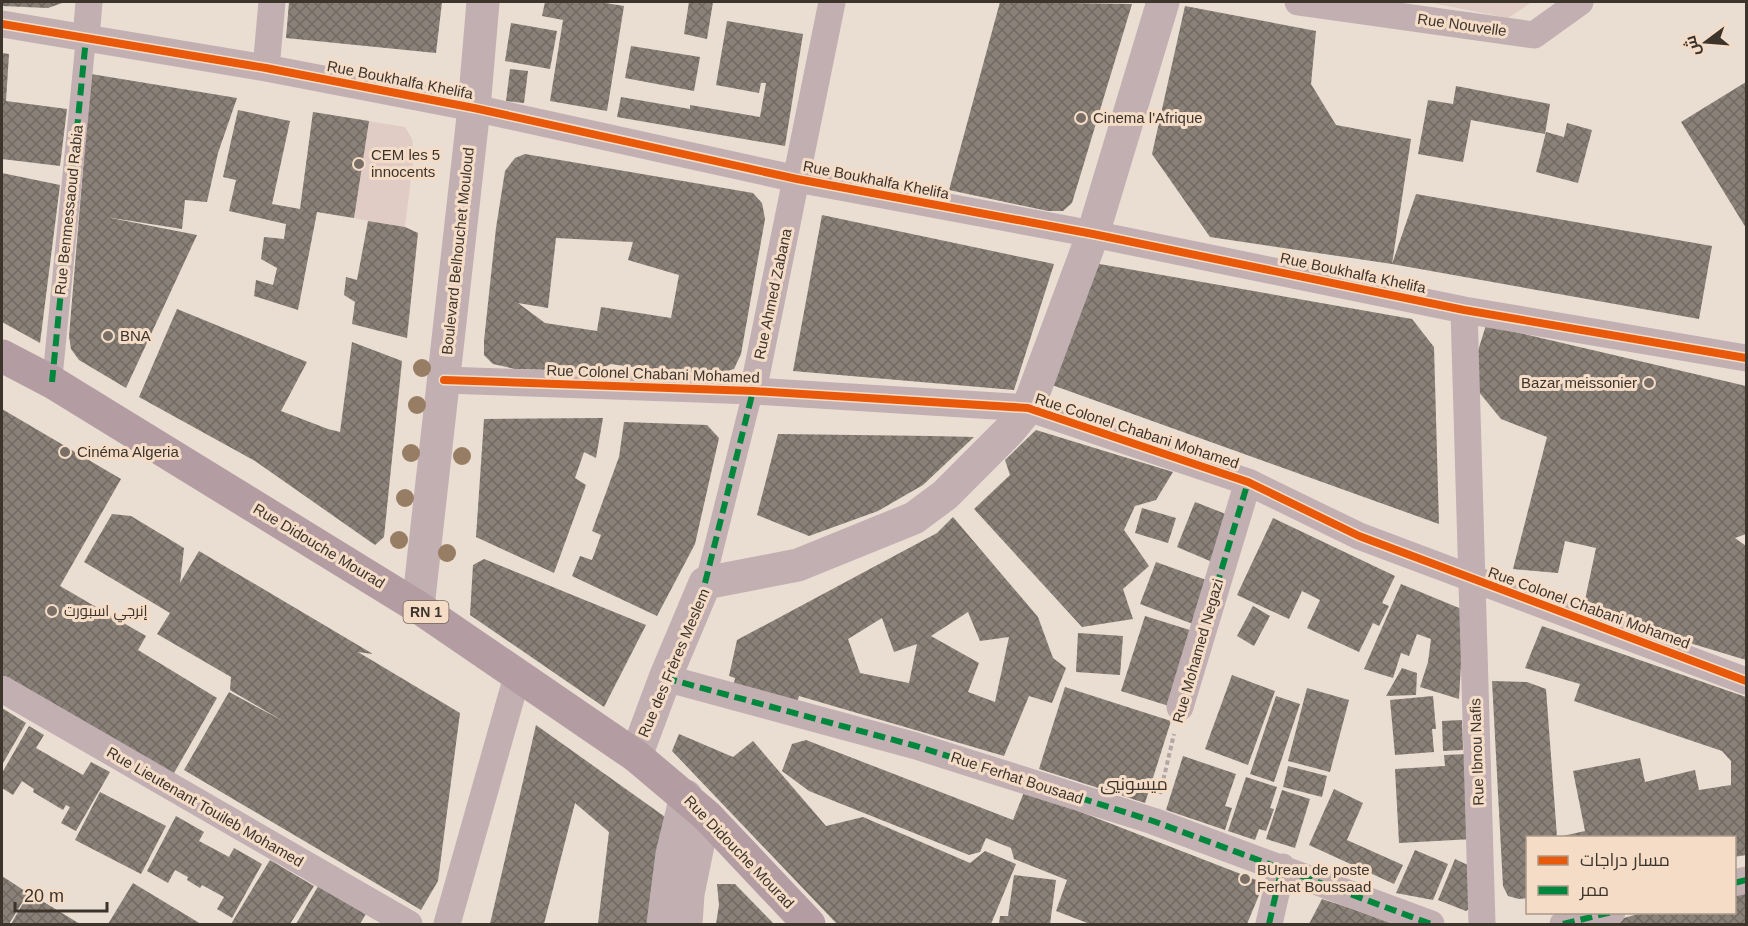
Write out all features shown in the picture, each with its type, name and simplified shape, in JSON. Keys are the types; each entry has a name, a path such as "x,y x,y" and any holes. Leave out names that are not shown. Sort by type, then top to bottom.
{"main road":[{"name":"Rue Didouche Mourad","path":"2,356 52,382 418,607 636,756 697,806 808,924"}],"street":[{"path":"86,38 89,2"},
{"path":"266,68 272,2"},
{"name":"Boulevard Belhouchet Mouloud","path":"418,607 474,108 483,2"},
{"name":"Rue Ahmed Zabana","path":"705,584 753,391 832,2"},
{"name":"Rue des Frères Meslem","path":"636,756 664,678 705,584 798,564 914,518 945,495 1028,408 1093,234 1163,2"},
{"name":"Rue Nouvelle","path":"1298,2 1534,35 1580,2"},
{"name":"Rue Boukhalfa Khelifa","path":"2,24 266,68 474,108 797,179 1093,234 1464,310 1746,358"},
{"name":"Rue Benmessaoud Rabia","path":"52,382 86,38"},
{"name":"Rue Ibnou Nafis","path":"1464,310 1482,924"},
{"name":"Rue Colonel Chabani Mohamed","path":"444,380 753,391 1028,408 1248,482 1359,536 1746,681"},
{"name":"Rue Mohamed Negazi","path":"1180,707 1248,482"},
{"path":"447,924 518,674"},
{"name":"Rue Ferhat Bousaad","path":"664,678 916,746 1153,821 1431,924"},
{"name":"Rue Lieutenant Touileb Mohamed","path":"2,688 409,924"},
{"path":"663,924 672,854 697,806"},
{"path":"689,924 697,806"},
{"path":"1269,924 1282,867"},
{"path":"1563,924 1604,914"}],"shaded area":[{"path":"1427,2 1532,2 1508,18"},
{"name":"CEM les 5 innocents","path":"313,112 405,127 412,139 414,154 405,227 300,209"}],"building":[{"path":"2,2 65,2 48,8 2,6"},
{"path":"289,2 442,2 436,53 286,38"},
{"path":"545,2 599,2 624,6 607,111 550,101 563,20 542,16"},
{"path":"689,2 713,2 707,39 684,34"},
{"path":"1000,2 1132,4 1072,203 1063,211 1048,211 949,190"},
{"path":"1185,6 1316,31 1311,84 1336,125 1411,139 1392,264 1210,237 1152,154"},
{"path":"727,21 803,34 785,146 617,117 621,97 690,109 690,105 760,117 766,83 761,83 759,93 716,85"},
{"path":"511,23 557,31 550,69 505,61"},
{"path":"631,46 700,57 694,91 625,78"},
{"path":"2,53 9,54 6,101 67,109 60,166 2,159"},
{"path":"510,69 528,71 524,103 506,101"},
{"path":"91,74 237,98 218,153 207,202 185,200 182,229 106,217 197,235 126,388 79,360 71,349 69,336"},
{"path":"1746,82 1746,228 1681,122"},
{"path":"1456,86 1550,104 1545,134 1471,120 1463,162 1418,154 1428,100 1453,104"},
{"path":"238,110 290,121 272,204 300,209 313,112 369,121 354,218 317,212 298,310 254,296 256,280 273,285 277,268 261,259 264,237 284,239 286,224 229,211 236,180 223,177"},
{"path":"1567,123 1592,130 1578,183 1536,172 1546,132 1564,137"},
{"path":"525,154 753,193 762,203 765,219 741,354 734,369 720,373 659,371 611,364 594,371 515,369 493,364 484,355 484,341 496,228 505,171 515,158","holes":["556,238 633,242 628,260 679,275 671,318 601,307 597,331 545,323 518,303 548,308"]},
{"path":"2,173 60,185 40,343 2,322"},
{"path":"1416,194 1712,246 1699,319 1392,264"},
{"path":"822,215 1054,264 1014,390 793,371"},
{"path":"368,221 405,227 418,233 407,338 352,324 355,302 344,295 346,277 357,280"},
{"path":"1088,262 1412,319 1434,347 1439,524 1052,385"},
{"path":"177,309 307,362 281,411 340,432 352,342 402,361 384,537 375,545 255,461 139,397"},
{"path":"1486,325 1746,386 1746,534 1735,538 1746,546 1746,660 1693,644 1585,600 1596,548 1565,541 1558,573 1513,569 1547,437 1501,419 1469,380"},
{"name":"إنرجي اسبورت","path":"2,409 121,479 60,586 146,636 138,650 217,698 170,780 2,679"},
{"path":"603,418 596,458 584,452 575,478 586,485 554,573 476,537 484,419"},
{"path":"624,422 707,425 719,438 695,544 657,616 572,576 580,556 592,560 601,535 592,531 619,457"},
{"path":"1036,430 1173,472 1156,500 1135,506 1124,530 1149,566 1123,589 1133,619 1082,627 974,509 1010,475 1005,460"},
{"path":"778,434 974,437 923,485 878,511 809,536 757,515"},
{"path":"1195,502 1236,518 1217,564 1177,547"},
{"path":"1142,508 1176,518 1168,543 1135,533"},
{"path":"112,514 131,516 184,548 180,583 199,551 373,654 358,652 460,713 438,881 421,910 184,770 229,692 283,721 230,690 231,677 157,634 170,613 84,562"},
{"path":"953,517 1038,617 1053,658 1066,668 1052,703 1029,696 1004,756 799,696 796,706 733,688 735,678 729,676 737,640 937,533","holes":["968,612 980,641 1009,637 995,702 968,692 979,663 931,636","882,618 894,652 917,644 909,683 860,673 848,639"]},
{"path":"1273,518 1395,576 1382,603 1389,606 1379,626 1373,623 1359,652 1307,628 1320,600 1302,591 1289,619 1237,595"},
{"path":"484,559 646,625 604,707 470,615 473,565"},
{"path":"1156,562 1209,581 1193,624 1140,604"},
{"path":"1401,584 1464,610 1459,699 1420,687 1428,662 1431,639 1417,634 1409,656 1401,653 1393,678 1364,669"},
{"path":"1253,606 1270,616 1254,646 1237,636"},
{"path":"1145,616 1193,631 1169,706 1121,691"},
{"path":"1542,626 1746,697 1746,855 1736,857 1736,836 1562,836 1585,831 1573,771 1640,758 1645,782 1695,770 1699,790 1731,785 1731,761 1722,751 1574,701 1580,684 1525,668"},
{"path":"1078,633 1123,636 1120,675 1076,672"},
{"path":"1402,668 1417,673 1416,695 1386,696"},
{"path":"1232,675 1275,691 1248,765 1205,749"},
{"path":"1492,681 1527,682 1546,689 1557,836 1526,836 1526,898 1508,896 1503,886"},
{"path":"1065,687 1171,721 1145,803 1039,769"},
{"path":"1307,688 1349,700 1330,772 1288,761"},
{"path":"1276,696 1300,704 1274,782 1250,774"},
{"path":"1433,696 1436,729 1432,729 1434,752 1395,755 1390,700"},
{"path":"2,708 26,723 2,765"},
{"path":"1462,720 1463,750 1443,751 1442,721"},
{"path":"536,725 668,819 657,924 598,924 609,832 575,803 544,924 490,924"},
{"path":"29,726 44,735 36,748 83,775 91,762 110,772 76,831 61,823 70,807 66,805 63,810 33,792 34,789 22,781 13,795 2,788 2,773"},
{"path":"679,734 733,757 753,741 826,826 863,817 970,863 985,851 1016,864 991,924 837,924 672,751"},
{"path":"806,740 1013,820 1026,787 1073,809 1264,883 1247,924 1090,924 1056,911 1067,880 1014,859 1011,848 986,838 980,852 969,855 809,791 782,771 792,744"},
{"path":"1468,754 1473,839 1399,843 1395,769 1445,766 1444,755"},
{"path":"1183,756 1236,774 1225,806 1232,808 1225,830 1166,810"},
{"path":"1288,766 1327,776 1322,797 1283,787"},
{"path":"1246,777 1277,787 1270,808 1274,809 1266,831 1259,829 1255,840 1228,831"},
{"path":"1334,789 1363,803 1347,840 1403,865 1394,884 1309,845"},
{"path":"1282,790 1310,799 1295,848 1266,839"},
{"path":"100,792 166,826 141,874 75,840"},
{"path":"176,816 204,832 199,841 229,857 234,848 262,864 232,918 217,909 224,897 202,885 200,888 187,880 188,877 175,870 168,883 147,871"},
{"path":"1415,850 1448,864 1433,900 1396,893"},
{"path":"1455,859 1472,867 1476,904 1466,911 1438,900"},
{"path":"270,860 314,886 290,924 231,924"},
{"path":"1014,875 1056,880 1050,924 999,924 1000,916 1008,916"},
{"path":"2,876 28,893 9,924 2,924"},
{"path":"133,883 201,924 108,924"},
{"path":"320,883 367,912 360,924 296,924"},
{"path":"717,884 735,884 774,924 716,924 719,905"},
{"path":"1736,891 1746,891 1746,924 1603,924 1638,914 1736,914"},
{"path":"29,893 80,924 11,924"},
{"path":"1322,899 1399,924 1309,924"}],"marked path":[{"path":"52,382 86,38"},
{"path":"705,583 753,391"},
{"path":"1180,707 1248,482"},
{"path":"665,678 916,746 1153,821 1431,924"},
{"path":"1269,924 1282,867"},
{"path":"1736,882 1746,880"},
{"path":"1563,924 1604,914"}],"cycle path":[{"path":"2,24 266,68 474,108 797,179 1093,234 1464,310 1746,358"},
{"path":"444,380 753,391 1028,408 1248,482 1359,536 1746,681"}],"place":[{"name":"Cinema l'Afrique","path":"1081,118"},
{"name":"CEM les 5 innocents","path":"359,164"},
{"name":"BNA","path":"108,336"},
{"name":"Bazar meissonier","path":"1649,383"},
{"name":"Cinéma Algeria","path":"65,452"},
{"name":"إنرجي اسبورت","path":"52,611"},
{"name":"BUreau de poste Ferhat Boussaad","path":"1245,879"}],"district":[{"name":"ميسونيي","path":"1134,784"}]}
